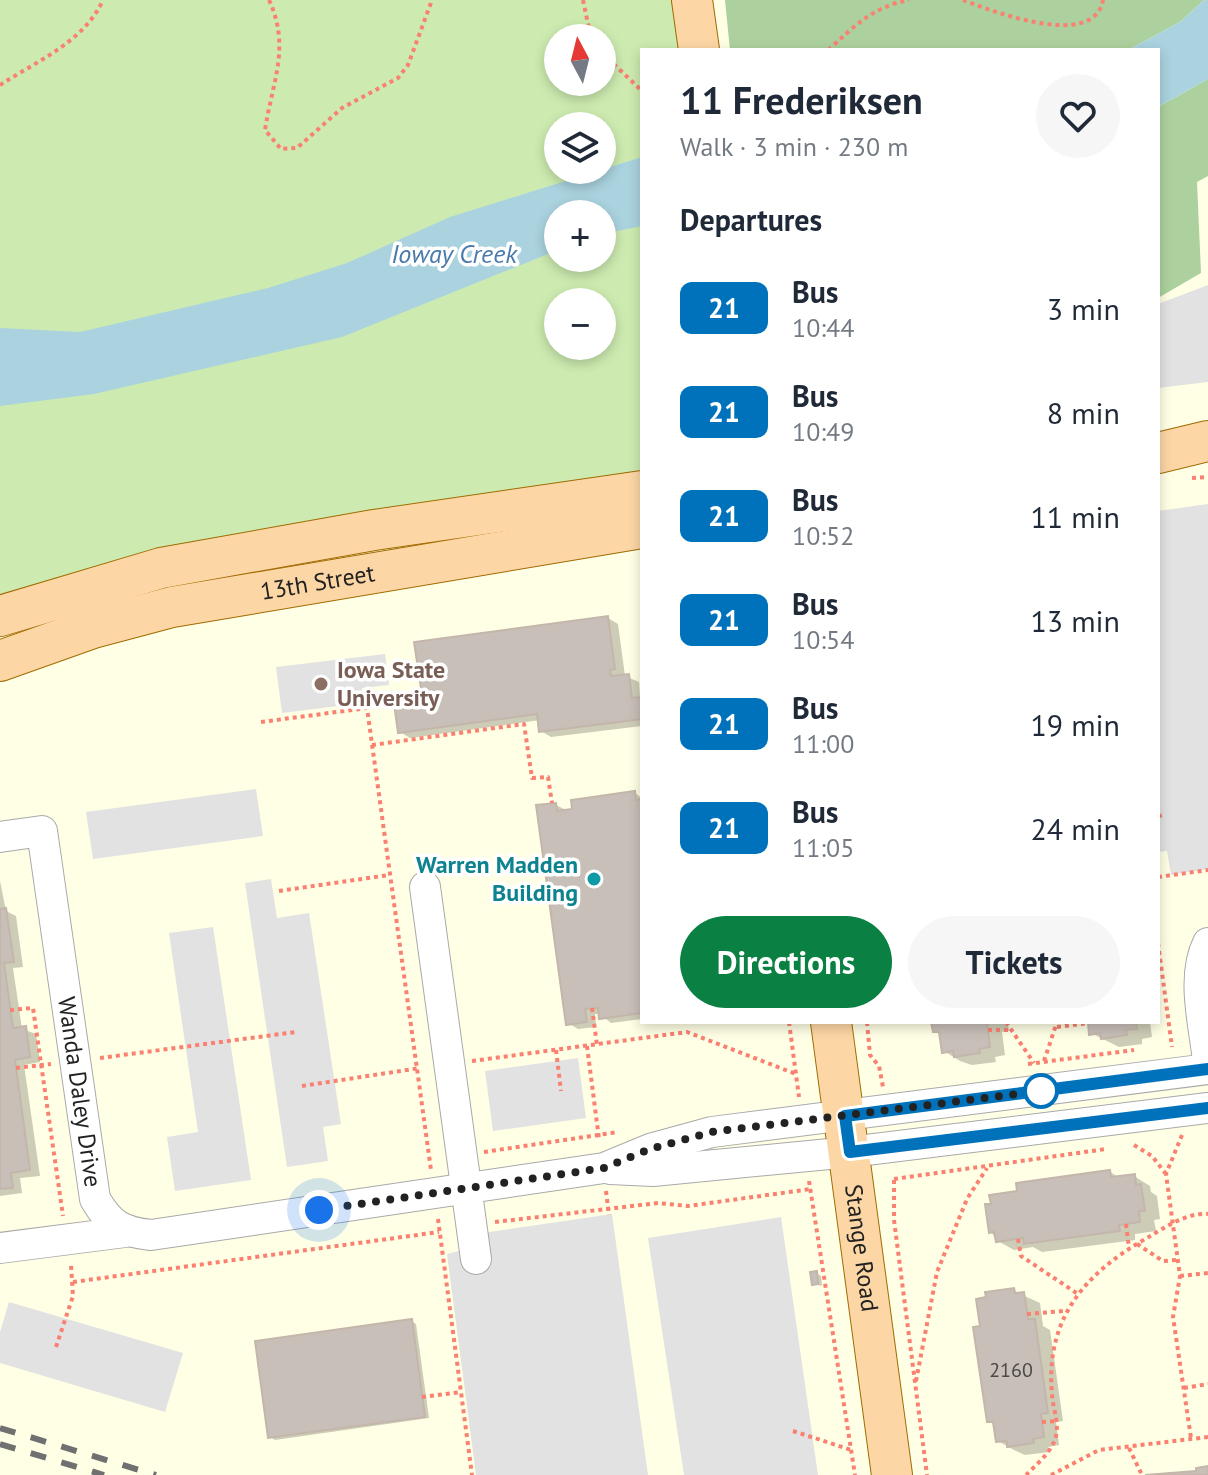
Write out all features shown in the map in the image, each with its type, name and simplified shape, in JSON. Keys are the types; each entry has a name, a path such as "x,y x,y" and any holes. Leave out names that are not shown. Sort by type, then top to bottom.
{"main road":[{"path":"692,0 699,48"},
{"path":"1160,432 1208,431"},
{"path":"1160,453 1208,441"},
{"name":"13th Street","path":"0,616 189,562 640,491"},
{"name":"13th Street","path":"0,661 93,628 172,607 640,528"},
{"name":"Stange Road","path":"831,1024 892,1475"}],"street":[{"name":"Wanda Daley Drive","path":"0,837 42,831 95,1199 107,1220 125,1232"},
{"path":"425,887 476,1259"},
{"path":"1208,943 1201,957 1200,980 1208,1061"},
{"path":"0,1248 125,1232 151,1235 604,1168 653,1171 1208,1069"},
{"path":"847,1134 1187,1126"}],"path":[{"path":"0,85 78,35 92,21 103,0"},
{"path":"269,0 280,31 282,54 265,130 281,149 297,148 342,108 398,78 408,65 432,0"},
{"path":"583,0 588,24"},
{"path":"830,48 858,19 886,4 909,0"},
{"path":"963,0 1027,21 1072,25 1090,23 1101,11 1103,0"},
{"path":"616,66 640,89"},
{"path":"261,722 367,708 472,1475"},
{"path":"372,745 524,724 532,778 548,777 552,803"},
{"path":"1160,816 1165,815"},
{"path":"1160,877 1208,870"},
{"path":"279,891 389,875"},
{"path":"1160,957 1176,1073"},
{"path":"10,1010 33,1008 73,1282 73,1296 56,1347"},
{"path":"592,1008 597,1045"},
{"path":"789,1024 798,1092 791,1097"},
{"path":"867,1024 870,1055 880,1071 883,1093"},
{"path":"1008,1024 1034,1063"},
{"path":"1044,1061 1057,1024"},
{"path":"988,1030 1012,1030"},
{"path":"16,1068 296,1032"},
{"path":"302,1086 687,1032 796,1074"},
{"path":"587,1046 609,1215"},
{"path":"556,1050 561,1091"},
{"path":"1166,1174 1187,1126"},
{"path":"462,1156 599,1137 628,1130"},
{"path":"927,1475 894,1220 894,1176 1146,1143"},
{"path":"1134,1145 1152,1156 1166,1174 1180,1276 1173,1317 1191,1438"},
{"path":"915,1383 937,1272 967,1199 988,1166"},
{"path":"809,1179 855,1475"},
{"path":"73,1282 608,1208 658,1203 688,1206 811,1189"},
{"path":"1026,1475 1054,1443 1057,1421 1052,1395 1052,1361 1065,1310 1093,1275 1129,1248 1173,1222 1208,1214"},
{"path":"1126,1224 1129,1248"},
{"path":"1018,1239 1021,1256 1078,1294"},
{"path":"1137,1244 1163,1261 1178,1260"},
{"path":"1180,1276 1208,1273"},
{"path":"1027,1314 1065,1310"},
{"path":"1184,1388 1208,1384"},
{"path":"422,1397 461,1392"},
{"path":"1042,1422 1057,1421"},
{"path":"793,1431 851,1450"},
{"path":"1051,1475 1099,1450 1208,1437"},
{"path":"1129,1447 1142,1475"}],"shaded area":[{"name":"Iowa State University","path":"0,0 1208,0 1208,1475 0,1475"},
{"path":"1208,285 1208,382 1160,388 1160,303"},
{"path":"1208,504 1208,869 1171,875 1167,851 1160,852 1160,511"},
{"path":"385,654 389,685 362,688 363,703 282,713 276,667"},
{"path":"256,789 263,836 93,859 86,812"},
{"path":"271,879 277,918 309,913 341,1124 323,1127 328,1161 287,1167 245,883"},
{"path":"213,927 251,1180 175,1191 167,1137 198,1132 169,933"},
{"path":"578,1058 586,1118 493,1131 485,1071"},
{"path":"612,1214 648,1475 476,1475 447,1254 463,1250 462,1236"},
{"path":"781,1217 818,1475 684,1475 648,1238"},
{"path":"9,1302 183,1353 165,1412 0,1363 0,1332"}],"green space":[{"path":"0,0 692,0 699,48 640,48 640,476 0,603"},
{"path":"725,0 1204,0 1180,22 1132,48 730,48"},
{"path":"1208,79 1208,176 1197,182 1201,273 1160,297 1160,106"}],"water":[{"path":"1204,0 1208,0 1208,79 1160,106 1160,48 1132,48 1180,22"},
{"name":"Ioway Creek","path":"640,158 640,226 616,231 616,200 544,200 544,256 342,337 94,394 0,406 0,328 80,332 268,288 347,263 450,217 556,184 616,184 616,165"}],"building":[{"path":"608,616 615,669 610,670 611,676 629,674 632,698 640,697 640,719 539,732 537,714 398,733 394,703 427,699 426,695 422,695 414,642"},
{"name":"Warren Madden Building","path":"635,791 636,800 640,799 640,1013 599,1019 598,1008 585,1009 587,1022 566,1025 536,805 556,803 557,811 572,809 571,800"},
{"path":"6,908 14,962 4,963 13,1028 26,1026 30,1057 15,1060 30,1170 11,1173 13,1188 0,1189 0,909"},
{"path":"931,1024 987,1024 990,1047 979,1049 980,1053 954,1057 953,1051 942,1053 939,1032 933,1032"},
{"path":"1088,1024 1136,1024 1137,1029 1126,1030 1127,1035 1101,1039 1100,1033 1089,1035"},
{"path":"1110,1170 1111,1177 1135,1174 1136,1185 1141,1184 1145,1211 1139,1211 1140,1222 1119,1225 1120,1231 1024,1244 1023,1238 996,1242 994,1232 989,1233 985,1204 991,1204 989,1195 1017,1191 1016,1183"},
{"path":"817,1271 818,1284 812,1285 810,1272"},
{"path":"1014,1288 1015,1293 1024,1292 1028,1319 1035,1319 1048,1413 1041,1414 1044,1437 1033,1439 1034,1443 1007,1447 1007,1441 996,1442 993,1422 987,1422 973,1327 980,1326 976,1299 986,1297 985,1292"},
{"path":"412,1319 425,1417 268,1438 255,1341"},
{"path":"1208,1466 1208,1475 1145,1475 1196,1471 1196,1468"}],"railway":[{"path":"0,1428 156,1475"},
{"path":"0,1444 104,1475"}],"bus line":[{"name":"21","path":"1208,1069 845,1116 850,1152 1208,1108"}],"place":[{"name":"Iowa State University","path":"321,684"},
{"name":"Warren Madden Building","path":"594,879"}],"route":[{"path":"319,1210 604,1168 650,1149 712,1132 1041,1091"}]}
